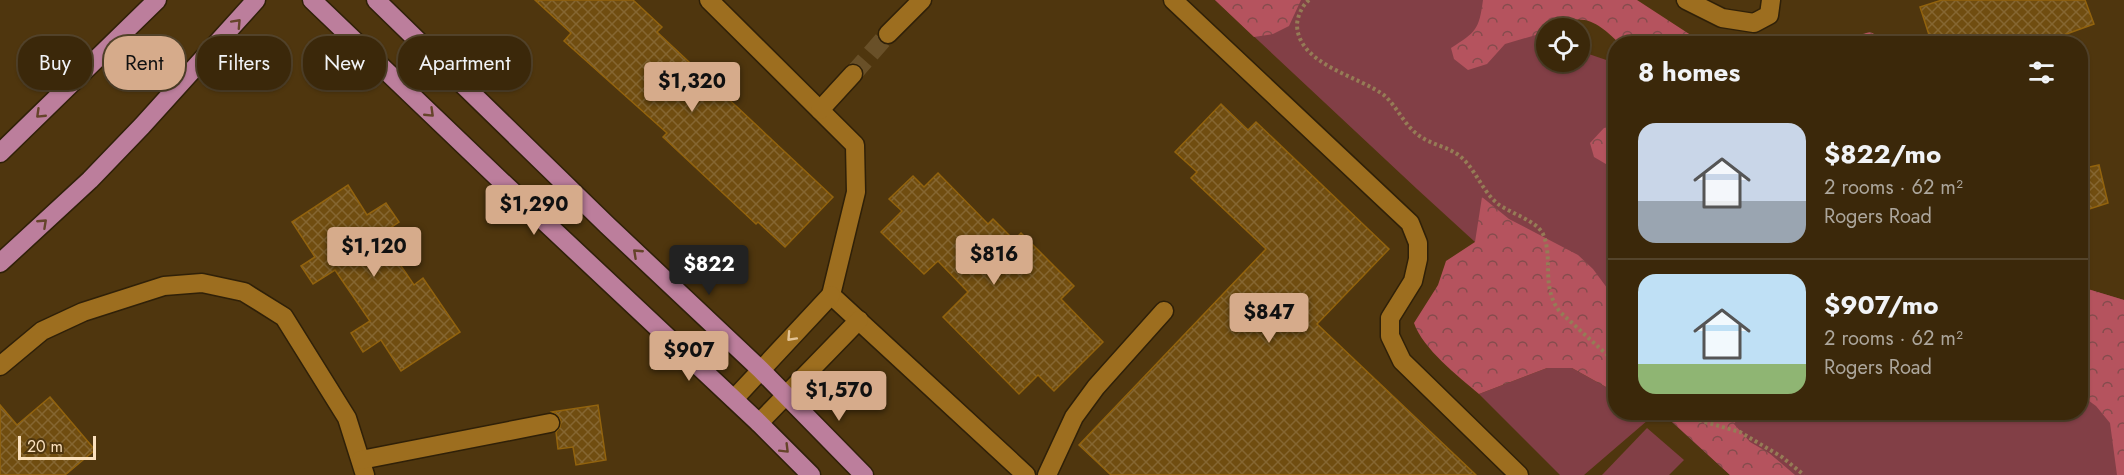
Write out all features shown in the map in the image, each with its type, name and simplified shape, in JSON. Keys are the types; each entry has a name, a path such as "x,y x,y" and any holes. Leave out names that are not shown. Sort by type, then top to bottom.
{"main road":[{"path":"0,153 157,0"},
{"path":"0,263 90,180 256,0"},
{"path":"312,0 734,399 811,475"},
{"path":"376,0 607,225 761,370 864,475"}],"lane":[{"path":"710,0 855,145 856,192 831,295 734,399"},
{"path":"1173,0 1410,223 1418,243 1418,259 1413,281 1390,318 1390,336 1402,361 1519,475"},
{"path":"1686,0 1722,18 1754,23 1768,15 1771,0"},
{"path":"888,34 911,3"},
{"path":"820,110 853,74"},
{"path":"0,366 42,331 83,312 164,286 202,283 244,292 284,317 347,418 363,467 550,423"},
{"path":"831,295 1026,475"},
{"path":"1047,475 1074,417 1096,387 1164,311"},
{"path":"759,423 859,320"}],"path":[{"path":"1309,0 1302,8 1297,26 1299,35 1316,58 1330,68 1374,88 1387,98 1406,124 1418,135 1448,148 1462,158 1496,202 1511,213 1536,225 1542,232 1545,244 1548,289 1552,303 1608,356"},
{"path":"1698,420 1740,432 1782,457 1803,475"}],"shaded area":[{"path":"1215,0 1521,0 1536,28 1536,72 1590,72 1590,54 1608,61 1608,364"},
{"path":"2088,289 2124,300 2124,475 1730,475 1670,420 2088,420"},
{"path":"1547,368 1572,368 1608,388 1608,420 1648,420 1584,475 1560,475 1479,394"},
{"path":"1647,428 1684,460 1669,475 1602,475"}],"green space":[{"path":"1215,0 1301,0 1289,26 1273,34 1254,37"},
{"path":"1483,0 1637,0 1692,36 1611,36 1590,22 1590,18 1536,18 1536,35 1505,44 1487,64 1468,70 1454,59 1451,48 1471,34 1478,24"},
{"path":"1870,32 1878,36 1855,36"},
{"path":"1608,127 1608,165 1594,157 1590,143 1604,128"},
{"path":"1482,197 1509,219 1578,255 1593,269 1608,289 1608,388 1572,368 1547,368 1479,394 1442,362 1425,343 1414,323 1438,285 1446,261 1475,242"},
{"path":"2088,289 2124,300 2124,475 2117,475 2110,423 2088,400"},
{"path":"1670,420 1737,420 1734,424 1750,442 1769,453 1795,475 1730,475"}],"building":[{"path":"535,0 633,0 662,27 657,32 833,197 785,247 758,222 756,224 663,137 667,133 564,41 571,33"},
{"path":"1942,0 2085,0 2094,24 2061,36 1929,36 1920,7"},
{"path":"1221,104 1248,130 1256,122 1389,249 1317,324 1476,475 1111,475 1079,445 1266,249 1191,178 1197,172 1175,152"},
{"path":"2099,165 2108,203 2088,209 2088,167"},
{"path":"938,173 988,224 993,219 1014,240 1021,233 1074,286 1061,299 1103,342 1054,391 1038,375 1019,394 943,317 968,292 938,261 924,274 881,232 902,211 889,199 913,176 924,187"},
{"path":"348,185 367,215 386,203 399,222 380,235 414,285 423,278 460,332 401,371 381,340 363,352 351,333 370,321 335,270 313,284 301,266 315,257 292,222"},
{"path":"50,397 95,450 65,475 0,475 0,405 17,425"},
{"path":"598,405 606,460 576,465 573,447 558,449 556,432 561,421 558,415 552,412"}],"tunnel":[{"path":"853,74 888,34"}]}
